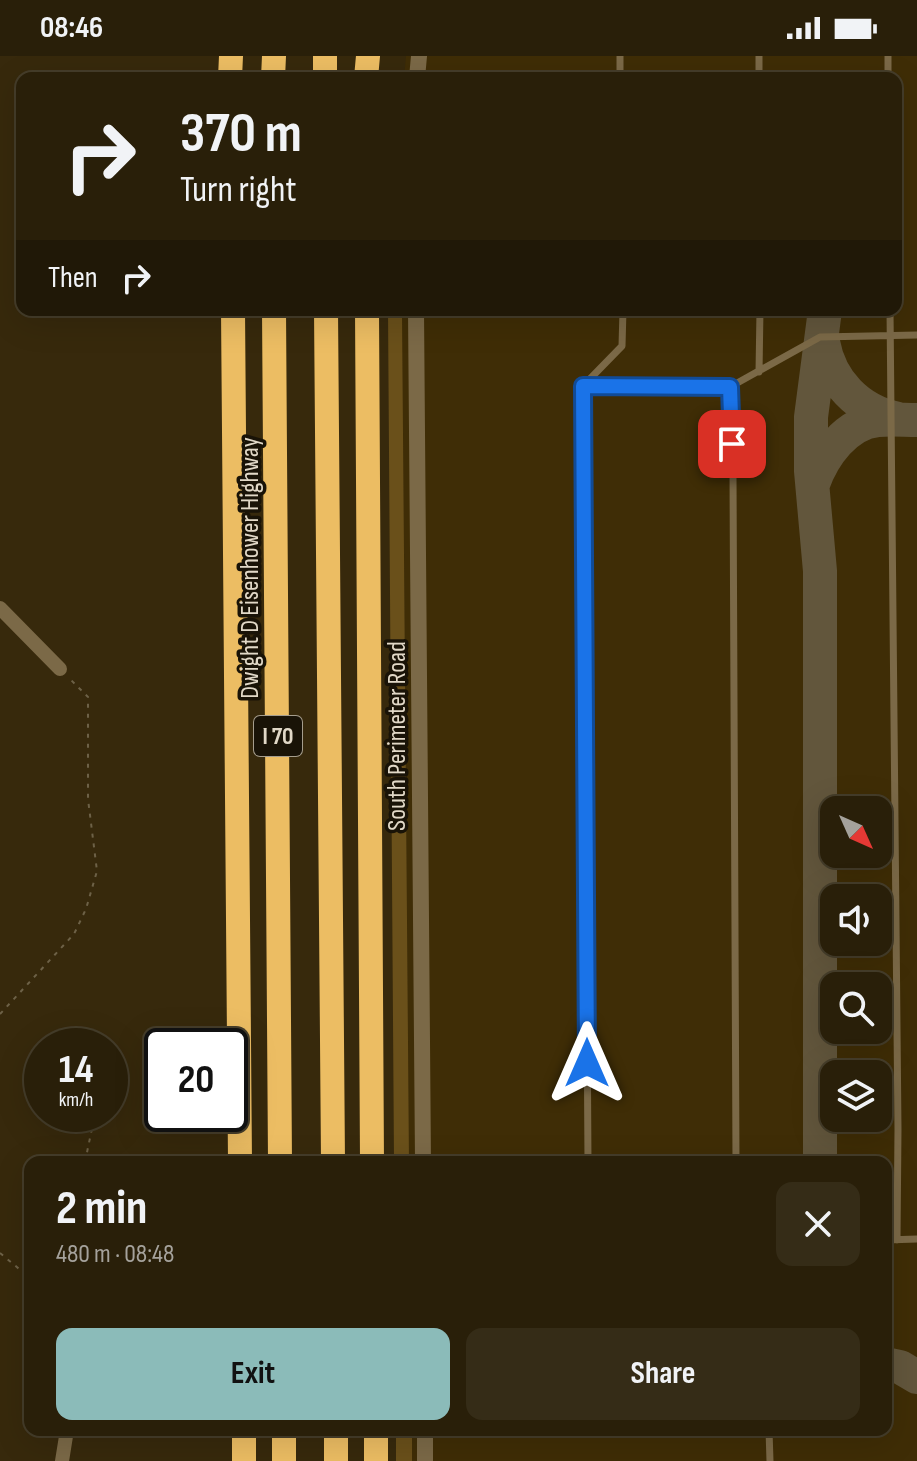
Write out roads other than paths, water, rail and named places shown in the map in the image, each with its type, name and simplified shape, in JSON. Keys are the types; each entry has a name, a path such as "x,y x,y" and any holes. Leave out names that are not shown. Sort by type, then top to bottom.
{"highway":[{"path":"233,316 240,1156"},
{"name":"Dwight D Eisenhower Highway","path":"274,316 280,1156"},
{"name":"I 70","path":"326,316 333,1156"},
{"path":"367,316 372,1156"},
{"path":"244,1436 244,1461"},
{"path":"284,1436 284,1461"},
{"path":"336,1436 336,1461"},
{"path":"376,1436 376,1461"}],"street":[{"name":"South Perimeter Road","path":"416,316 423,1156"},
{"path":"0,608 60,669"},
{"path":"62,1461 66,1436"},
{"path":"425,1436 425,1461"}],"lane":[{"path":"588,1156 583,386 622,346 623,316"},
{"path":"759,372 760,316"},
{"path":"890,316 897,1240"},
{"path":"583,386 730,387 820,337 917,335"},
{"path":"730,387 736,1156"},
{"path":"892,1240 917,1239"},
{"path":"769,1436 770,1461"}]}
